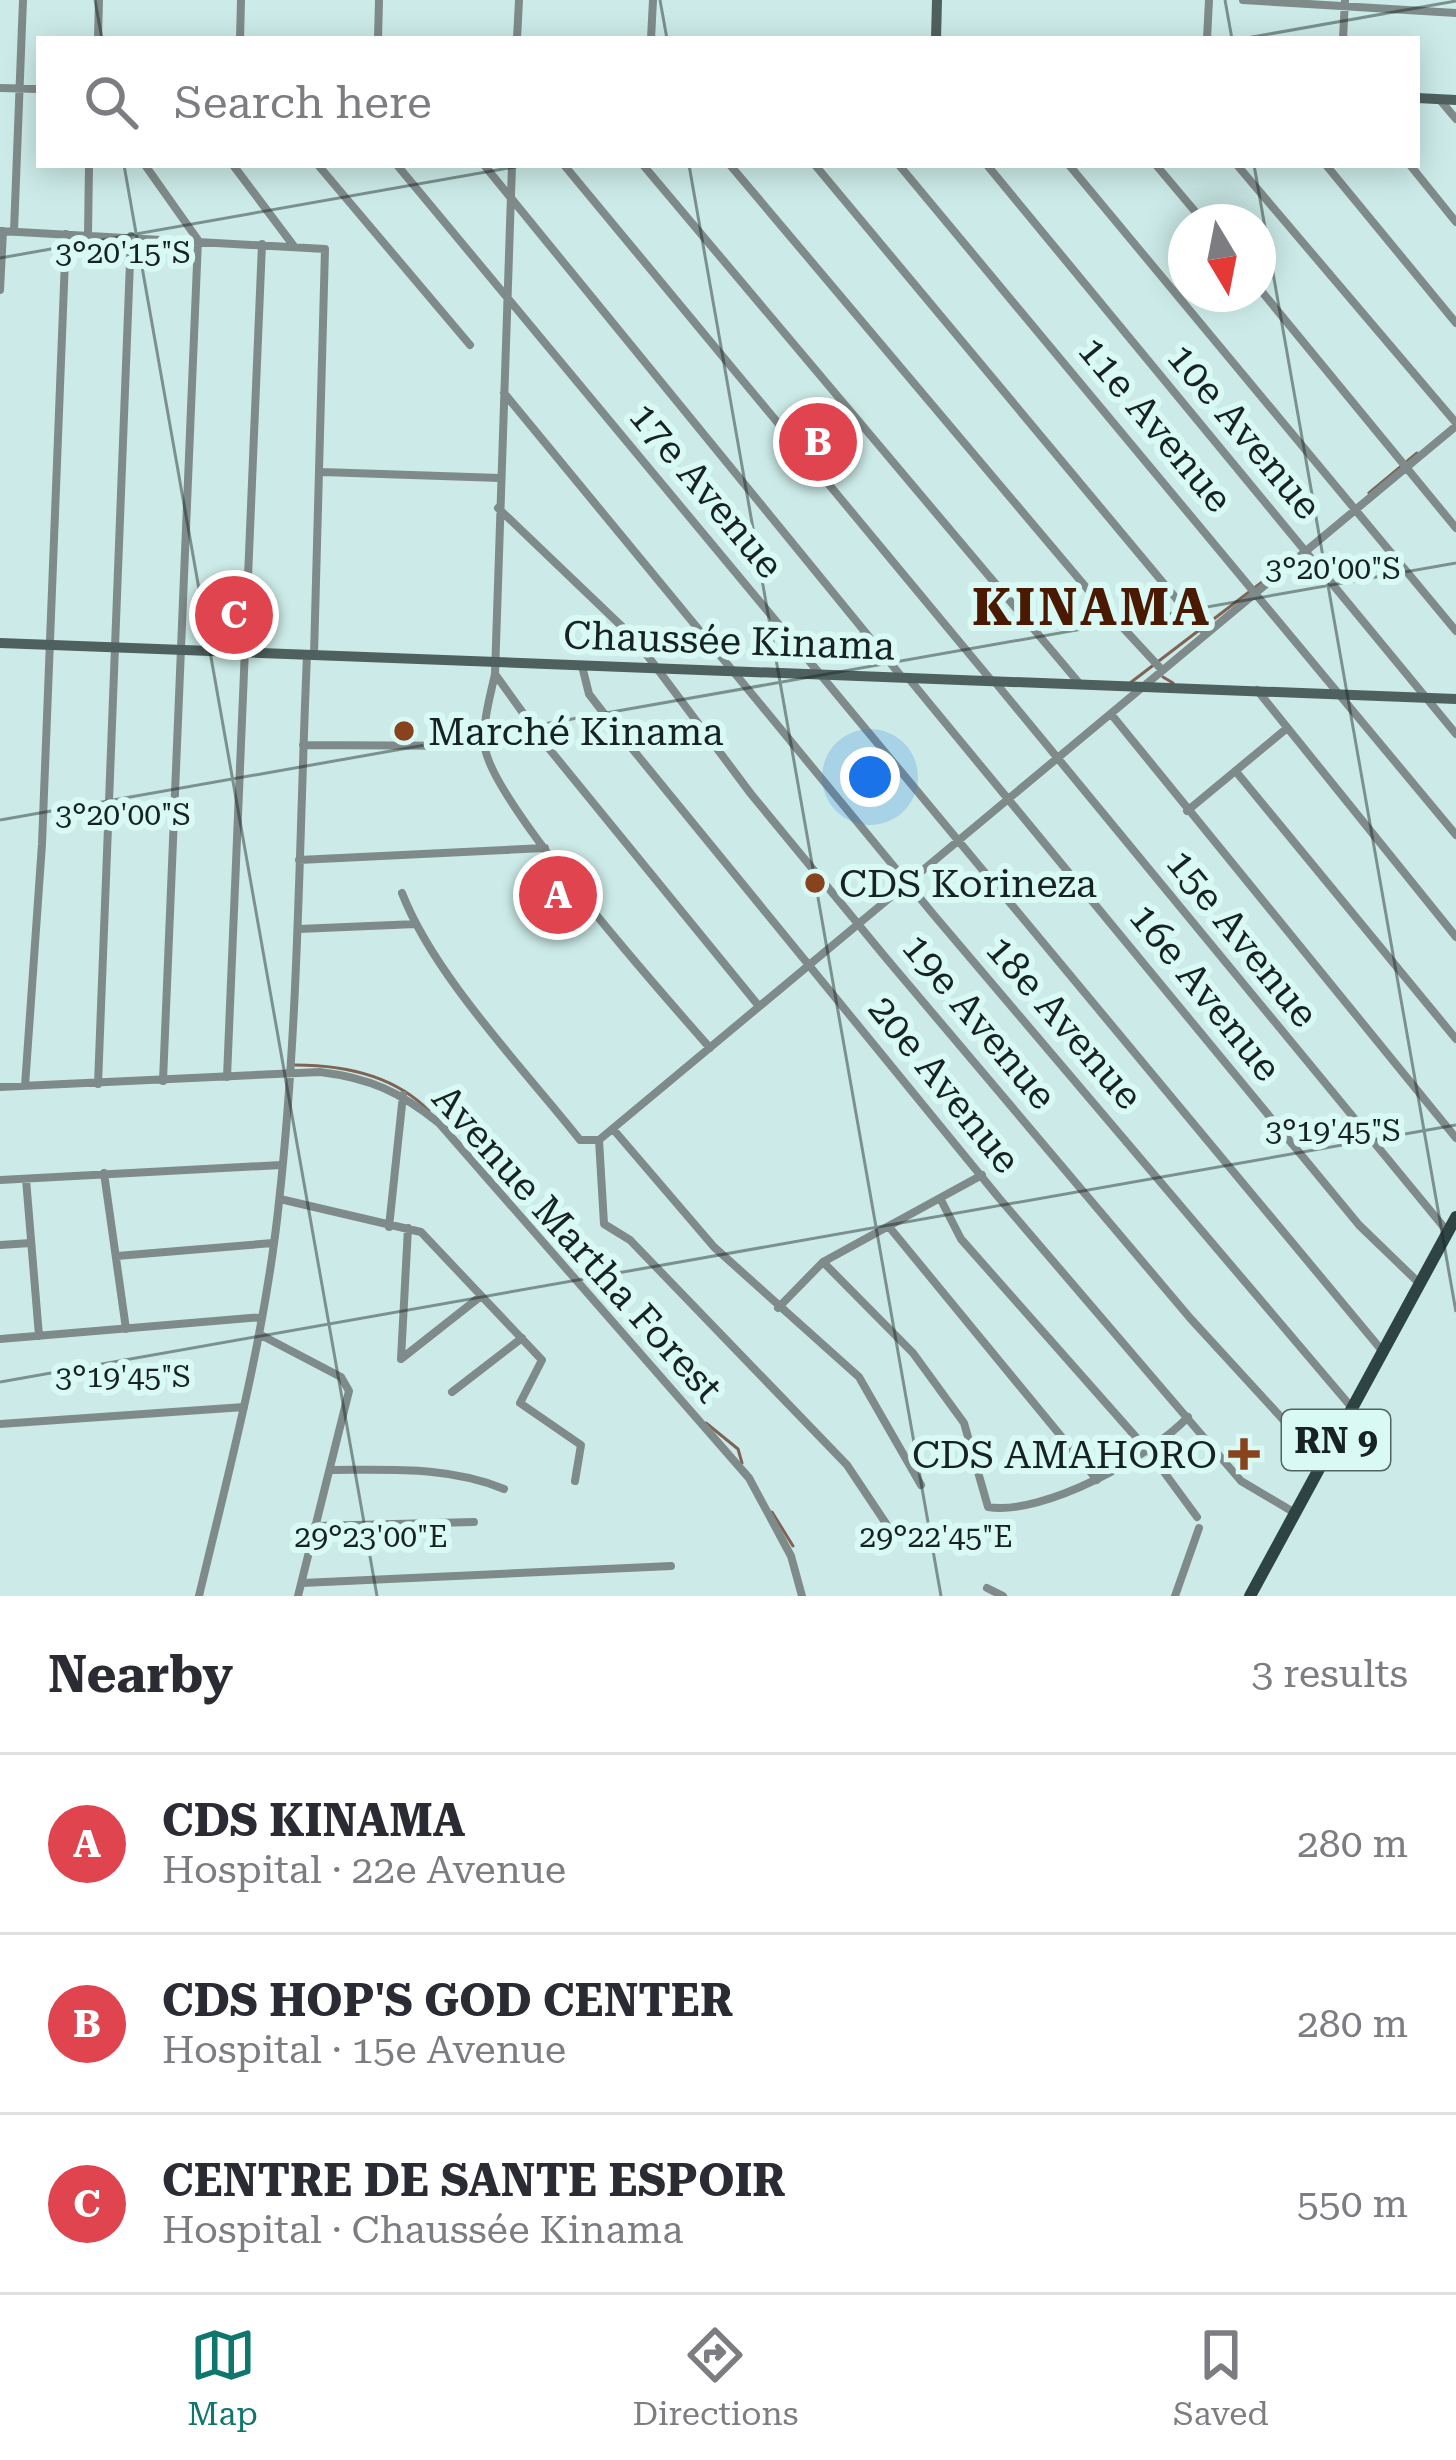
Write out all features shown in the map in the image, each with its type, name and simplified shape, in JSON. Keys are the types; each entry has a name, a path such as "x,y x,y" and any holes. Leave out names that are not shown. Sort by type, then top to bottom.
{"main road":[{"name":"RN 9","path":"1250,1596 1456,1217"}],"street":[{"path":"14,231 23,0"},
{"path":"98,36 99,0"},
{"path":"241,0 241,36"},
{"path":"378,36 379,0"},
{"path":"518,36 519,0"},
{"path":"651,36 653,0"},
{"path":"936,36 937,0"},
{"path":"1208,36 1209,0"},
{"path":"1243,0 1344,3 1456,14"},
{"path":"1343,36 1344,3"},
{"path":"0,88 36,88"},
{"path":"1420,98 1456,100"},
{"path":"1440,100 1456,118"},
{"path":"88,234 89,168"},
{"path":"148,168 197,240 163,1082"},
{"path":"235,168 293,245"},
{"path":"321,168 470,345"},
{"name":"17e Avenue","path":"400,168 1384,1353"},
{"name":"16e Avenue","path":"486,168 1370,1238 1419,1283"},
{"path":"512,168 494,668 484,746 494,776 546,848 710,1048"},
{"name":"15e Avenue","path":"566,168 1058,755 1448,1232"},
{"path":"646,168 1080,684"},
{"path":"733,168 1159,668"},
{"path":"818,168 1204,631"},
{"name":"11e Avenue","path":"901,168 1456,835"},
{"name":"10e Avenue","path":"988,168 1456,734"},
{"path":"1072,168 1456,631"},
{"path":"1159,168 1189,204"},
{"path":"402,893 416,924 490,1029 580,1140 599,1140 1455,424 1240,168"},
{"path":"1328,168 1456,323"},
{"path":"1412,168 1456,222"},
{"path":"0,290 1,231 293,245 325,249 327,255 322,472 280,1199 244,1408 199,1596"},
{"path":"25,1086 42,844 66,234"},
{"path":"98,1084 131,236"},
{"path":"226,1078 262,244"},
{"path":"1276,309 1456,528"},
{"name":"18e Avenue","path":"504,393 909,883 1354,1409"},
{"path":"322,472 500,478"},
{"name":"19e Avenue","path":"498,508 635,639 751,794 1190,1318 1323,1463"},
{"name":"Chaussée Kinama","path":"0,643 311,655 494,668 582,664 1456,699"},
{"name":"20e Avenue","path":"582,664 585,684 612,724 982,1175 1241,1481 1295,1513"},
{"path":"494,668 546,745 758,1005"},
{"path":"1256,688 1456,937"},
{"path":"1111,714 1456,1138"},
{"path":"1187,811 1286,729"},
{"path":"303,745 484,746"},
{"path":"1238,773 1456,1039"},
{"path":"299,860 546,848"},
{"path":"299,929 416,924"},
{"name":"Avenue Martha Forest","path":"0,1087 290,1073 357,1077 403,1095 439,1123 749,1478 791,1556 802,1596"},
{"path":"389,1227 403,1095"},
{"path":"613,1129 714,1247 859,1377 921,1485"},
{"path":"599,1140 604,1224 630,1240 800,1413 848,1465 892,1534"},
{"path":"0,1180 281,1166"},
{"path":"104,1173 126,1329"},
{"path":"778,1308 823,1262 982,1175"},
{"path":"26,1179 39,1336"},
{"path":"280,1199 408,1228 430,1238 543,1366 520,1403 581,1445 575,1481"},
{"path":"941,1200 952,1226 987,1271 1150,1453 1198,1522 1175,1596"},
{"path":"408,1228 401,1359 482,1296"},
{"path":"890,1228 1097,1480"},
{"path":"117,1256 273,1243"},
{"path":"0,1245 31,1244"},
{"path":"823,1262 913,1353 964,1423 988,1508 1097,1480 1150,1453 1188,1418"},
{"path":"0,1339 262,1317"},
{"path":"259,1334 346,1383 298,1596"},
{"path":"452,1392 521,1338"},
{"path":"0,1424 244,1408"},
{"path":"330,1470 421,1470 479,1478 504,1489"},
{"path":"315,1526 474,1522"},
{"path":"302,1582 671,1566"},
{"path":"987,1588 1003,1596"}],"waterway":[{"path":"1369,493 1417,453"},
{"path":"1130,683 1270,576"},
{"path":"1163,677 1173,683"},
{"path":"295,1065 367,1074 400,1089 429,1111"},
{"path":"706,1423 738,1449 742,1463"},
{"path":"772,1512 793,1546"}],"place":[{"name":"CDS HOP'S GOD CENTER","path":"818,442"},
{"name":"CENTRE DE SANTE ESPOIR","path":"234,615"},
{"name":"Marché Kinama","path":"404,731"},
{"name":"CDS Korineza","path":"815,883"},
{"name":"CDS KINAMA","path":"558,895"},
{"name":"CDS AMAHORO","path":"1244,1454"}],"district":[{"name":"KINAMA","path":"1092,607"}]}
